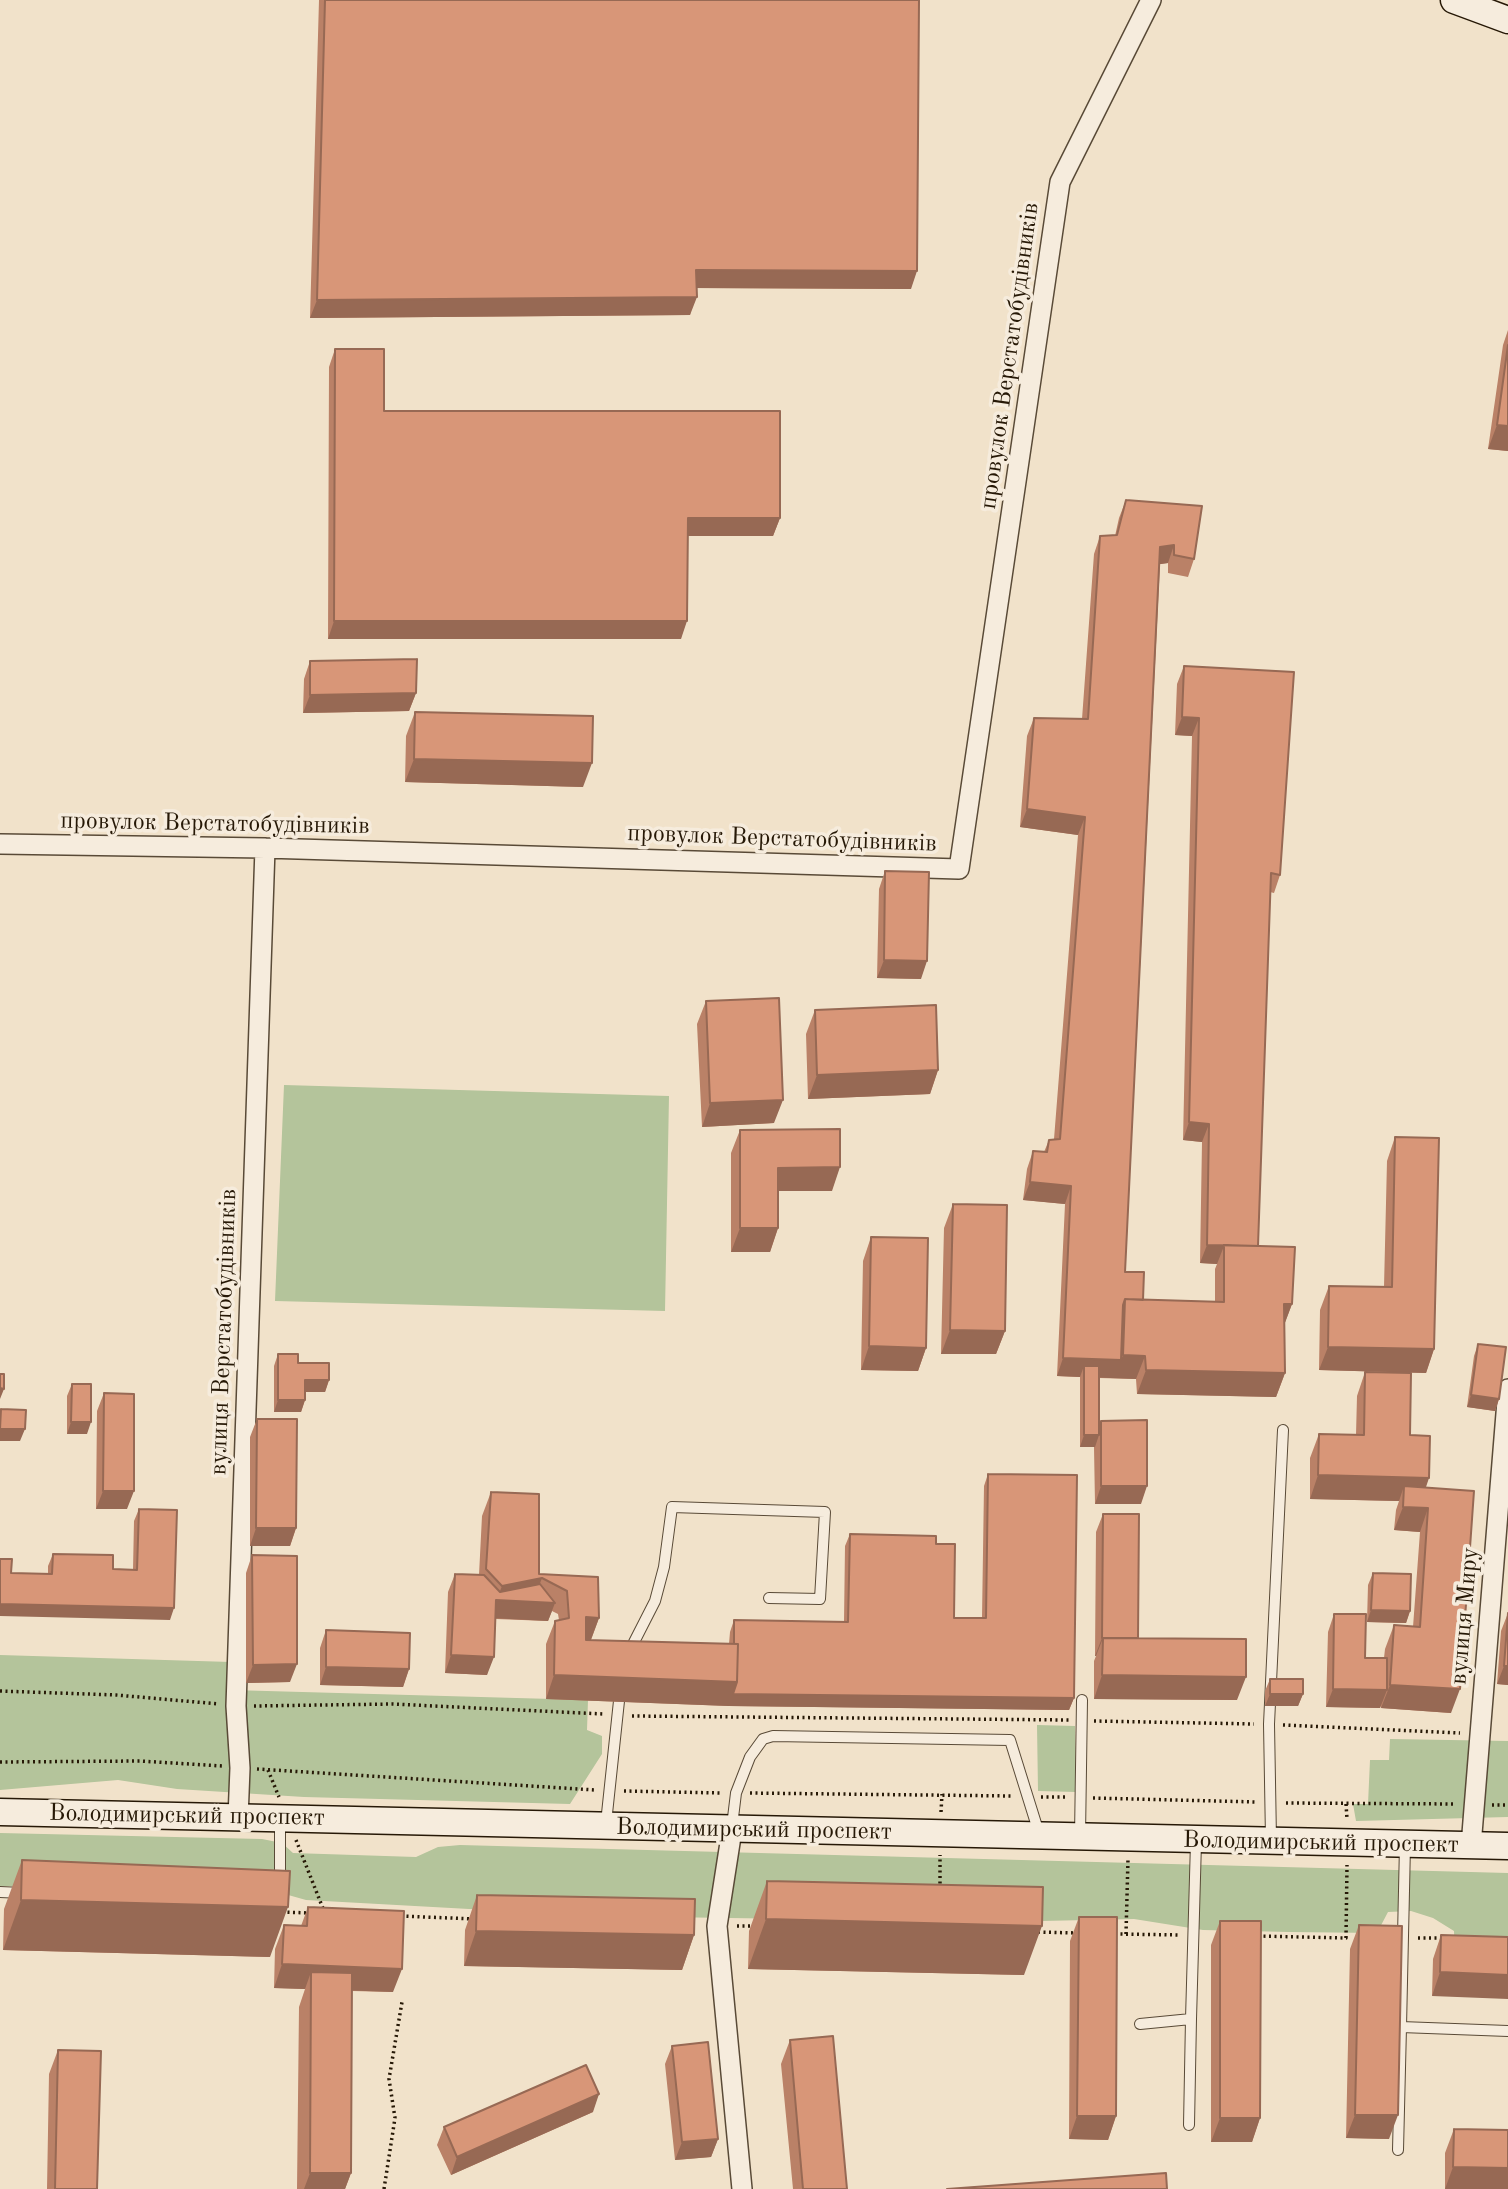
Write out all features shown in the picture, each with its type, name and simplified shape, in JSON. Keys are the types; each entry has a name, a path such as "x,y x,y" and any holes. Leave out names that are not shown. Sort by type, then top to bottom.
{"main road":[{"path":"1454,0 1508,20"},
{"name":"Володимирський проспект","path":"0,1812 1196,1842 1508,1846"}],"street":[{"name":"провулок Верстатобудівників","path":"0,844 265,848 959,869 1060,182 1151,0"},
{"name":"вулиця Верстатобудівників","path":"238,1818 240,1768 236,1706 265,848"},
{"name":"вулиця Миру","path":"1471,1846 1508,1389"},
{"path":"732,1830 717,1926 742,2189"}],"lane":[{"path":"1271,1843 1269,1724 1283,1430"},
{"path":"622,1665 655,1601 664,1567 671,1507 825,1512 820,1599 769,1598"},
{"path":"1080,1838 1082,1700"},
{"path":"606,1827 620,1701"},
{"path":"732,1830 736,1793 750,1757 763,1740 773,1736 1010,1740 1040,1837"},
{"path":"280,1819 280,1892"},
{"path":"1189,2125 1196,1842"},
{"path":"1398,2150 1405,1845"},
{"path":"0,1892 40,1894"},
{"path":"1140,2024 1191,2019"},
{"path":"1401,2027 1508,2031"}],"path":[{"path":"0,1691 116,1695 236,1706 392,1704 686,1718 924,1717 1269,1724 1480,1734"},
{"path":"940,1890 942,1794"},
{"path":"1126,1934 1128,1839"},
{"path":"271,1912 325,1914"},
{"path":"390,1916 483,1919"},
{"path":"717,1926 756,1927"},
{"path":"1346,1938 1357,1938"},
{"path":"1402,1938 1455,1938"},
{"path":"384,2189 395,2118 389,2080 402,2002"}],"green space":[{"path":"284,1085 669,1096 665,1311 275,1301"},
{"path":"0,1655 231,1662 231,1690 588,1700 587,1730 602,1736 602,1754 570,1804 304,1797 177,1789 118,1780 0,1790"},
{"path":"1037,1725 1075,1726 1076,1792 1038,1791"},
{"path":"1390,1739 1508,1741 1508,1817 1356,1821 1353,1804 1368,1804 1370,1760 1389,1760"},
{"path":"0,1833 262,1839 282,1843 293,1853 416,1857 438,1847 460,1845 1508,1873 1508,1955 1455,1956 1454,1931 1433,1918 1411,1911 1388,1912 1377,1933 1289,1932 1203,1930 1134,1919 995,1922 596,1916 306,1900 274,1891 0,1886"}],"building":[{"path":"325,0 919,0 917,271 696,270 697,297 317,300"},
{"path":"1508,345 1508,426 1497,425"},
{"path":"335,349 384,349 384,411 780,411 780,518 688,518 687,621 334,621"},
{"path":"1126,500 1202,506 1194,559 1174,555 1174,545 1160,547 1125,1272 1144,1272 1143,1300 1125,1299 1121,1360 1063,1358 1071,1186 1030,1182 1033,1151 1047,1152 1049,1140 1060,1139 1085,817 1027,809 1034,718 1088,719 1100,536 1117,535"},
{"path":"417,659 416,693 310,695 310,661"},
{"path":"1184,666 1294,672 1280,875 1271,873 1258,1246 1207,1245 1209,1124 1189,1122 1199,718 1182,717"},
{"path":"415,712 593,716 592,763 414,759"},
{"path":"885,871 929,872 927,961 884,960"},
{"path":"779,998 783,1100 710,1103 706,1001"},
{"path":"936,1005 938,1070 817,1075 815,1010"},
{"path":"840,1129 840,1167 778,1168 778,1228 740,1228 740,1130"},
{"path":"1395,1137 1439,1138 1434,1349 1328,1347 1329,1286 1392,1287"},
{"path":"953,1204 1007,1205 1005,1331 950,1330"},
{"path":"871,1237 928,1238 926,1348 869,1346"},
{"path":"1224,1245 1295,1247 1292,1304 1284,1304 1285,1373 1146,1370 1145,1356 1123,1355 1125,1299 1224,1302"},
{"path":"1478,1344 1506,1347 1499,1399 1471,1395"},
{"path":"278,1354 298,1354 298,1363 329,1363 329,1380 305,1380 305,1400 278,1400"},
{"path":"1084,1366 1099,1366 1099,1435 1084,1435"},
{"path":"1365,1372 1411,1373 1410,1435 1430,1436 1429,1478 1318,1475 1319,1434 1364,1435"},
{"path":"0,1374 4,1374 4,1389 0,1388"},
{"path":"72,1384 91,1384 91,1422 71,1422"},
{"path":"104,1393 134,1394 134,1491 103,1491"},
{"path":"1,1409 26,1410 25,1429 0,1429"},
{"path":"257,1419 297,1419 296,1528 256,1528"},
{"path":"1147,1420 1147,1486 1101,1486 1101,1421"},
{"path":"988,1474 1077,1475 1074,1698 733,1694 737,1682 738,1644 734,1644 734,1620 848,1622 850,1534 936,1536 936,1544 955,1544 954,1618 986,1618"},
{"path":"1404,1486 1474,1491 1460,1689 1390,1685 1394,1625 1420,1627 1428,1508 1403,1507"},
{"path":"491,1492 539,1494 539,1574 598,1577 599,1618 586,1617 586,1640 738,1644 737,1682 554,1675 555,1621 569,1618 567,1591 542,1578 502,1586 486,1569"},
{"path":"139,1509 177,1510 174,1608 0,1604 0,1559 12,1559 11,1573 52,1574 53,1554 113,1555 113,1569 137,1570"},
{"path":"1103,1514 1139,1514 1138,1638 1102,1638"},
{"path":"252,1555 297,1556 297,1664 253,1665"},
{"path":"1373,1573 1411,1574 1410,1611 1371,1610"},
{"path":"455,1574 484,1575 500,1592 540,1584 555,1603 496,1600 494,1657 451,1655"},
{"path":"1508,1613 1508,1666 1504,1666"},
{"path":"1334,1614 1366,1614 1365,1658 1387,1658 1387,1690 1333,1689"},
{"path":"326,1630 410,1633 409,1669 326,1667"},
{"path":"1103,1638 1246,1639 1246,1677 1102,1675"},
{"path":"1270,1679 1303,1679 1303,1694 1270,1694"},
{"path":"22,1860 290,1871 288,1907 21,1900"},
{"path":"767,1881 1043,1887 1042,1926 766,1919"},
{"path":"477,1895 695,1899 694,1935 476,1931"},
{"path":"308,1907 404,1911 402,1969 282,1964 284,1925 307,1926"},
{"path":"1079,1917 1117,1917 1116,2116 1077,2116"},
{"path":"1220,1921 1261,1921 1260,2118 1220,2118"},
{"path":"1359,1925 1402,1926 1398,2115 1355,2115"},
{"path":"1441,1935 1508,1937 1508,1975 1440,1972"},
{"path":"311,1972 352,1973 351,2173 310,2173"},
{"path":"833,2036 847,2189 803,2189 790,2040"},
{"path":"708,2042 718,2139 682,2142 672,2046"},
{"path":"58,2050 101,2051 97,2189 55,2189"},
{"path":"586,2065 599,2094 457,2157 444,2127"},
{"path":"1454,2129 1508,2130 1508,2168 1453,2167"},
{"path":"1166,2173 1167,2189 947,2189"}]}
